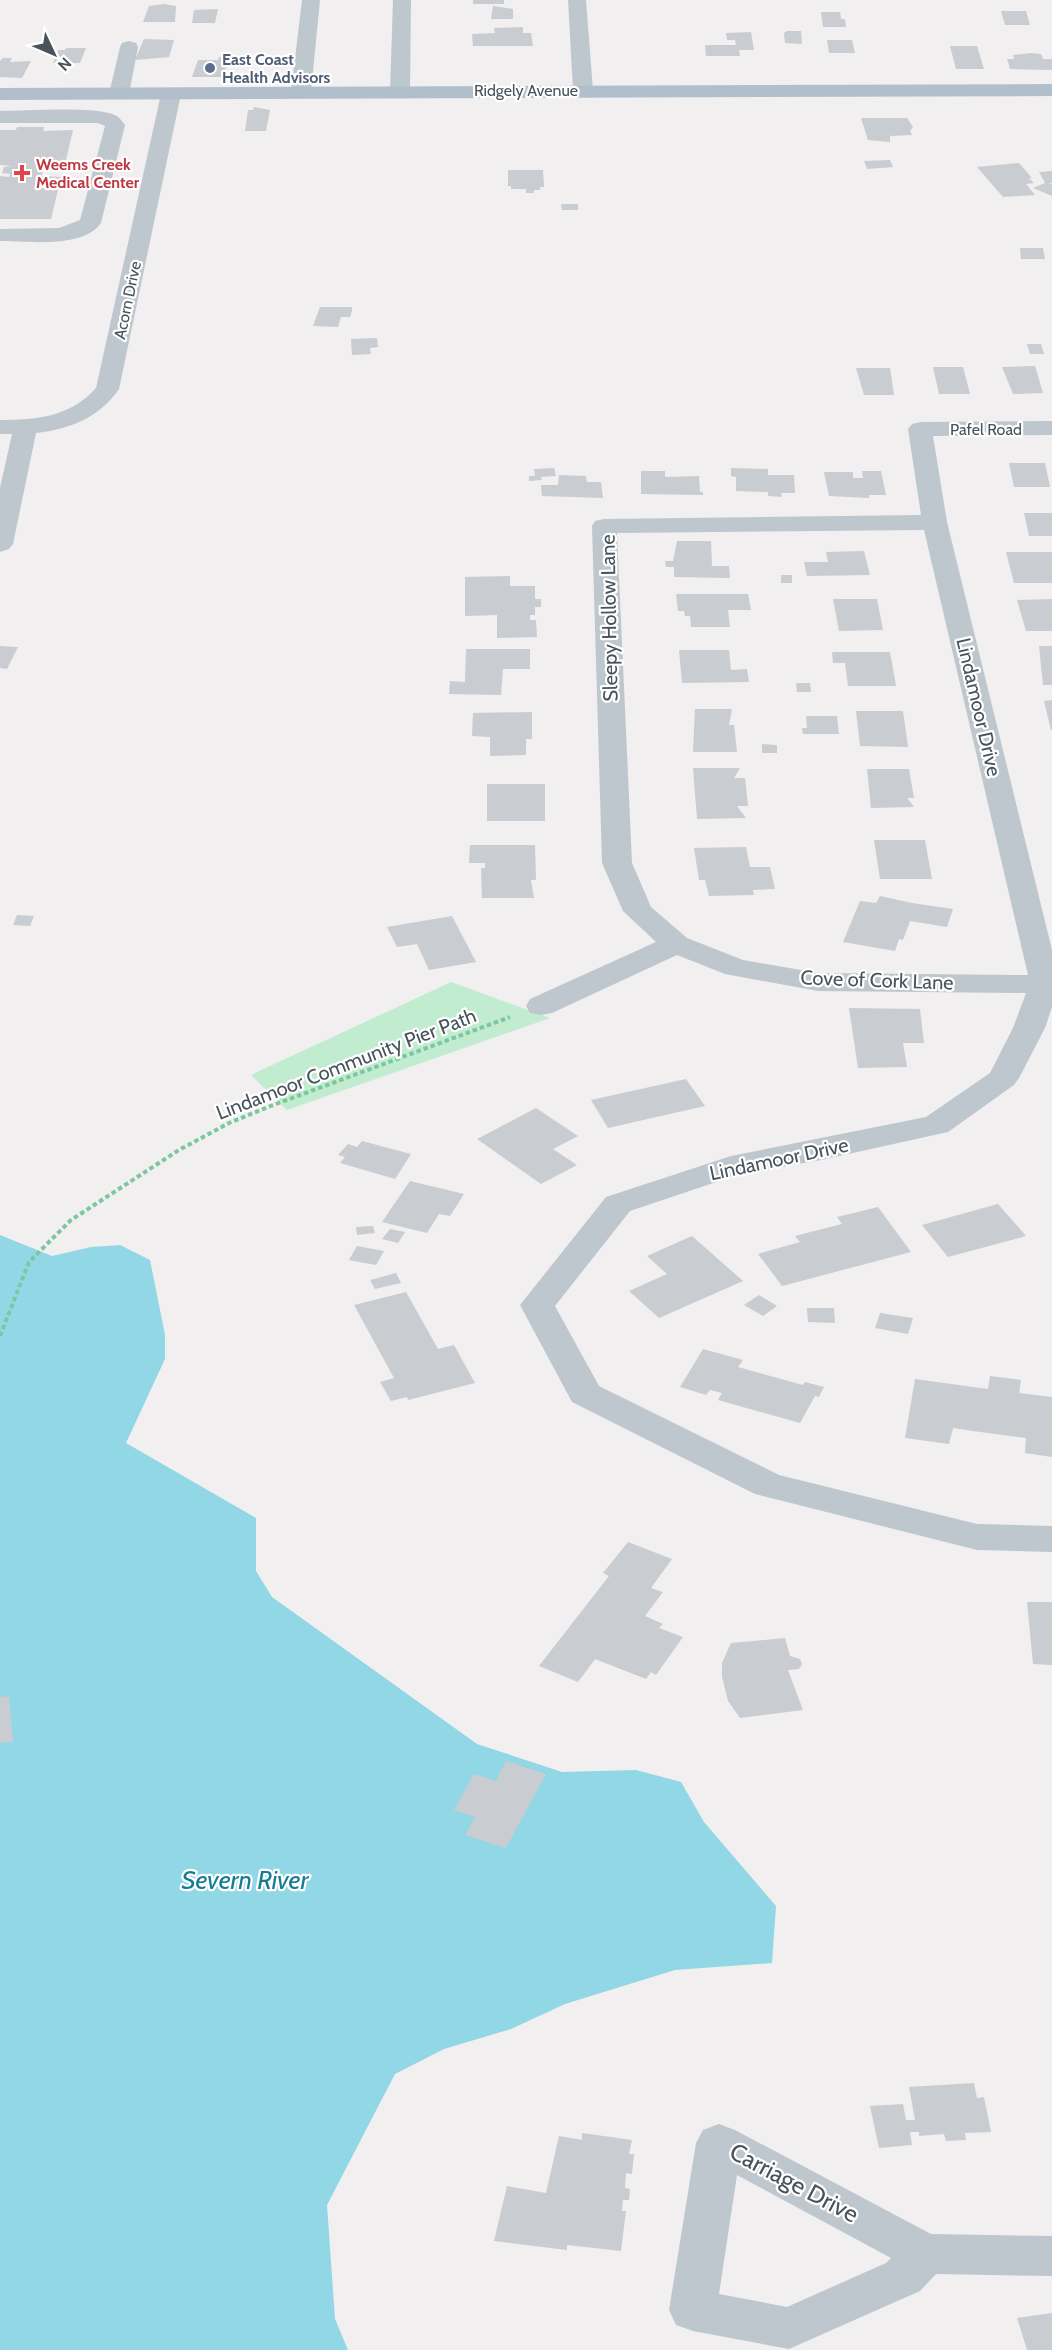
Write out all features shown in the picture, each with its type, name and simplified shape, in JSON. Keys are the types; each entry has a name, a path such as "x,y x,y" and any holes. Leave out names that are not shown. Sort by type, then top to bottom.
{"main road":[{"name":"Ridgely Avenue","path":"0,94 1052,90"}],"street":[{"path":"302,93 310,0"},
{"path":"400,92 402,0"},
{"path":"577,0 583,90"},
{"path":"119,94 129,47"},
{"name":"Acorn Drive","path":"0,427 57,424 81,414 98,402 107,389 171,94"},
{"path":"0,117 98,117 110,120 115,125 90,223 81,230 68,234 0,234"},
{"path":"0,544 26,426"},
{"name":"Pafel Road","path":"920,429 1052,428"},
{"name":"Lindamoor Drive","path":"920,429 934,522 1049,984 1003,1078 937,1125 821,1150 731,1166 618,1204 537,1305 585,1394 768,1485 977,1537 1052,1539"},
{"name":"Sleepy Hollow Lane","path":"676,944 638,910 618,863 604,526 934,522"},
{"path":"541,1006 676,944"},
{"name":"Cove of Cork Lane","path":"676,944 736,968 819,982 1049,984"},
{"name":"Carriage Drive","path":"926,2254 903,2277 789,2328 693,2310 720,2143 926,2254 1052,2256"}],"path":[{"name":"Lindamoor Community Pier Path","path":"0,1336 29,1262 71,1220 179,1150 229,1123 268,1107 541,1006"}],"green space":[{"path":"451,982 550,1018 287,1110 251,1075"}],"water":[{"name":"Severn River","path":"0,1235 52,1256 91,1247 120,1245 150,1260 165,1335 165,1359 126,1443 256,1518 256,1571 272,1597 477,1744 562,1772 636,1770 681,1782 704,1822 776,1906 772,1963 675,1970 565,2004 511,2029 444,2049 395,2074 327,2205 335,2319 348,2350 0,2350"}],"building":[{"path":"473,0 504,0 504,4 473,4"},
{"path":"164,4 176,6 175,22 143,22 149,6"},
{"path":"493,6 513,9 513,19 491,19"},
{"path":"218,9 215,23 192,23 194,10"},
{"path":"1001,11 1026,11 1030,25 1005,25"},
{"path":"821,12 840,12 841,19 845,19 846,27 823,27"},
{"path":"523,27 523,33 531,33 533,46 473,46 472,34 495,33 494,28"},
{"path":"801,31 802,44 785,43 784,33"},
{"path":"751,32 754,50 739,50 740,56 706,56 705,45 736,45 735,40 727,40 726,33"},
{"path":"144,39 174,40 169,57 135,60"},
{"path":"827,40 852,40 855,53 829,53"},
{"path":"950,46 977,46 984,69 956,69"},
{"path":"86,48 80,63 53,63 58,50"},
{"path":"1041,54 1043,59 1052,59 1052,70 1010,69 1007,59 1014,59 1013,55"},
{"path":"219,57 227,57 226,60 229,60 223,77 192,77 198,60 218,60"},
{"path":"3,58 12,58 10,62 31,61 22,78 0,77 0,61"},
{"path":"254,107 270,110 266,131 245,131 248,110 253,110"},
{"path":"861,118 907,118 913,127 910,131 912,135 890,136 890,142 868,140"},
{"name":"Weems Creek Medical Center","path":"17,127 44,127 43,131 73,130 65,164 44,164 42,176 61,177 51,219 0,219 0,176 9,177 10,174 2,173 4,167 12,166 0,165 0,130 16,130"},
{"path":"890,160 893,167 867,169 864,161"},
{"path":"1019,163 1032,178 1029,178 1034,183 1026,184 1035,195 1003,197 977,167"},
{"path":"508,170 543,170 544,187 534,190 534,193 526,193 526,189 511,189 511,186 508,186"},
{"path":"1052,171 1052,183 1048,183 1052,184 1052,196 1033,188 1045,183 1039,172"},
{"path":"561,204 578,204 578,210 562,210"},
{"path":"1020,248 1043,248 1045,259 1021,259"},
{"path":"320,307 352,307 352,311 350,317 341,317 338,327 313,326"},
{"path":"377,338 378,347 370,348 371,354 352,355 351,339"},
{"path":"1027,344 1041,344 1044,354 1030,354"},
{"path":"1035,366 1043,393 1013,394 1002,367"},
{"path":"933,367 963,367 970,394 939,394"},
{"path":"856,368 890,368 894,395 864,395"},
{"path":"1009,463 1045,463 1050,487 1014,487"},
{"path":"554,468 556,476 529,481 529,476 535,476 534,469"},
{"path":"731,468 768,469 768,475 794,475 795,493 781,493 782,497 768,496 768,492 736,491 736,477 731,476"},
{"path":"641,471 665,471 665,477 699,476 700,492 703,492 703,495 641,494"},
{"path":"862,471 881,471 886,495 869,495 869,498 829,496 824,472 853,472 853,478 863,478"},
{"path":"559,475 586,476 587,482 601,482 603,498 542,496 541,485 558,485"},
{"path":"1024,513 1052,513 1052,536 1029,536"},
{"path":"677,541 711,541 712,566 729,566 730,578 674,577 674,567 666,567 665,561 673,561"},
{"path":"864,551 870,575 807,576 804,562 828,562 826,552"},
{"path":"1006,552 1052,552 1052,583 1014,583"},
{"path":"781,575 792,575 792,583 781,583"},
{"path":"510,576 510,586 535,586 535,599 541,599 541,607 535,607 535,615 530,615 530,620 536,620 537,637 497,638 497,615 465,616 465,577"},
{"path":"676,594 748,594 751,610 728,610 730,627 691,627 690,616 685,616 684,611 678,611"},
{"path":"833,599 877,599 883,630 839,631"},
{"path":"1052,599 1052,631 1026,631 1017,600"},
{"path":"0,646 18,647 7,669 0,668"},
{"path":"1039,646 1052,646 1052,685 1043,685"},
{"path":"466,649 530,649 530,669 503,669 501,695 449,694 450,681 465,682"},
{"path":"679,650 729,650 731,670 747,669 749,682 682,683"},
{"path":"832,652 890,652 896,686 848,686 845,663 833,663"},
{"path":"796,683 810,683 811,692 797,692"},
{"path":"1052,700 1052,730 1051,730 1044,701"},
{"path":"695,709 732,709 729,725 734,725 737,752 693,752"},
{"path":"856,711 903,711 908,747 860,746"},
{"path":"532,712 532,739 526,739 526,755 490,756 490,737 472,736 473,713"},
{"path":"806,716 837,716 839,734 803,734 802,728 807,728"},
{"path":"762,744 777,745 777,753 762,753"},
{"path":"693,768 740,768 734,778 745,778 748,806 737,806 746,818 697,819"},
{"path":"867,769 909,769 914,798 907,798 914,807 871,808"},
{"path":"487,784 545,784 545,821 487,821"},
{"path":"874,840 925,840 932,879 880,879"},
{"path":"470,845 535,845 536,880 531,880 534,898 482,898 481,868 485,868 485,863 469,863"},
{"path":"746,847 750,867 770,867 775,889 753,890 754,895 709,896 705,880 699,880 694,848"},
{"path":"880,896 953,909 947,927 910,921 903,940 899,939 895,951 843,942 860,901 876,903"},
{"path":"17,915 34,916 30,926 13,925"},
{"path":"452,916 476,962 429,970 417,944 397,947 387,927"},
{"path":"849,1008 920,1009 924,1043 903,1043 907,1067 858,1068"},
{"path":"686,1079 705,1106 608,1128 591,1100"},
{"path":"536,1108 578,1136 553,1149 577,1165 541,1184 477,1139"},
{"path":"362,1141 411,1154 395,1179 340,1163 345,1157 338,1155 348,1144 357,1147"},
{"path":"410,1181 464,1194 450,1216 439,1214 427,1233 382,1222"},
{"path":"998,1204 1026,1236 948,1257 922,1225"},
{"path":"878,1207 911,1252 782,1286 758,1254 800,1242 795,1236 842,1224 837,1217"},
{"path":"373,1226 375,1233 357,1235 356,1227"},
{"path":"390,1229 405,1232 398,1243 382,1239"},
{"path":"692,1236 743,1281 659,1318 629,1291 667,1274 647,1256"},
{"path":"357,1246 384,1251 376,1265 349,1260"},
{"path":"396,1273 401,1283 375,1289 370,1280"},
{"path":"406,1292 438,1349 454,1345 475,1383 408,1400 407,1397 391,1401 380,1382 394,1378 354,1305"},
{"path":"759,1295 777,1306 763,1316 744,1305"},
{"path":"807,1308 834,1308 835,1323 808,1322"},
{"path":"880,1313 913,1318 908,1334 875,1328"},
{"path":"703,1349 743,1360 738,1367 803,1385 805,1382 824,1387 819,1397 815,1396 800,1423 718,1400 722,1393 710,1390 706,1395 680,1387"},
{"path":"990,1376 1021,1380 1019,1393 1052,1397 1052,1457 1025,1453 1026,1438 953,1428 949,1444 905,1438 915,1379 988,1389"},
{"path":"628,1542 672,1559 651,1588 663,1592 645,1616 663,1624 659,1628 683,1637 656,1675 651,1672 646,1679 595,1659 578,1682 539,1666 609,1576 603,1573"},
{"path":"1027,1602 1052,1602 1052,1665 1033,1664"},
{"path":"785,1638 790,1656 800,1659 802,1664 799,1669 788,1670 803,1710 740,1718 728,1701 722,1677 722,1663 731,1643"},
{"path":"9,1696 13,1742 0,1743 0,1697"},
{"path":"506,1761 546,1774 506,1848 465,1835 475,1817 454,1810 474,1774 496,1781"},
{"path":"974,2083 977,2098 984,2097 991,2132 965,2133 966,2140 946,2141 944,2134 919,2136 919,2132 910,2132 912,2145 879,2148 870,2106 903,2104 906,2120 915,2120 909,2087"},
{"path":"582,2133 632,2140 629,2154 634,2154 632,2174 626,2173 625,2188 630,2189 629,2200 623,2200 622,2211 626,2211 621,2251 567,2245 567,2250 494,2241 507,2186 546,2193 559,2136 582,2140"},
{"path":"1052,2313 1052,2350 1027,2350 1017,2318"}],"place":[{"name":"East Coast Health Advisors","path":"210,68"},
{"name":"Weems Creek Medical Center","path":"22,173"}]}
